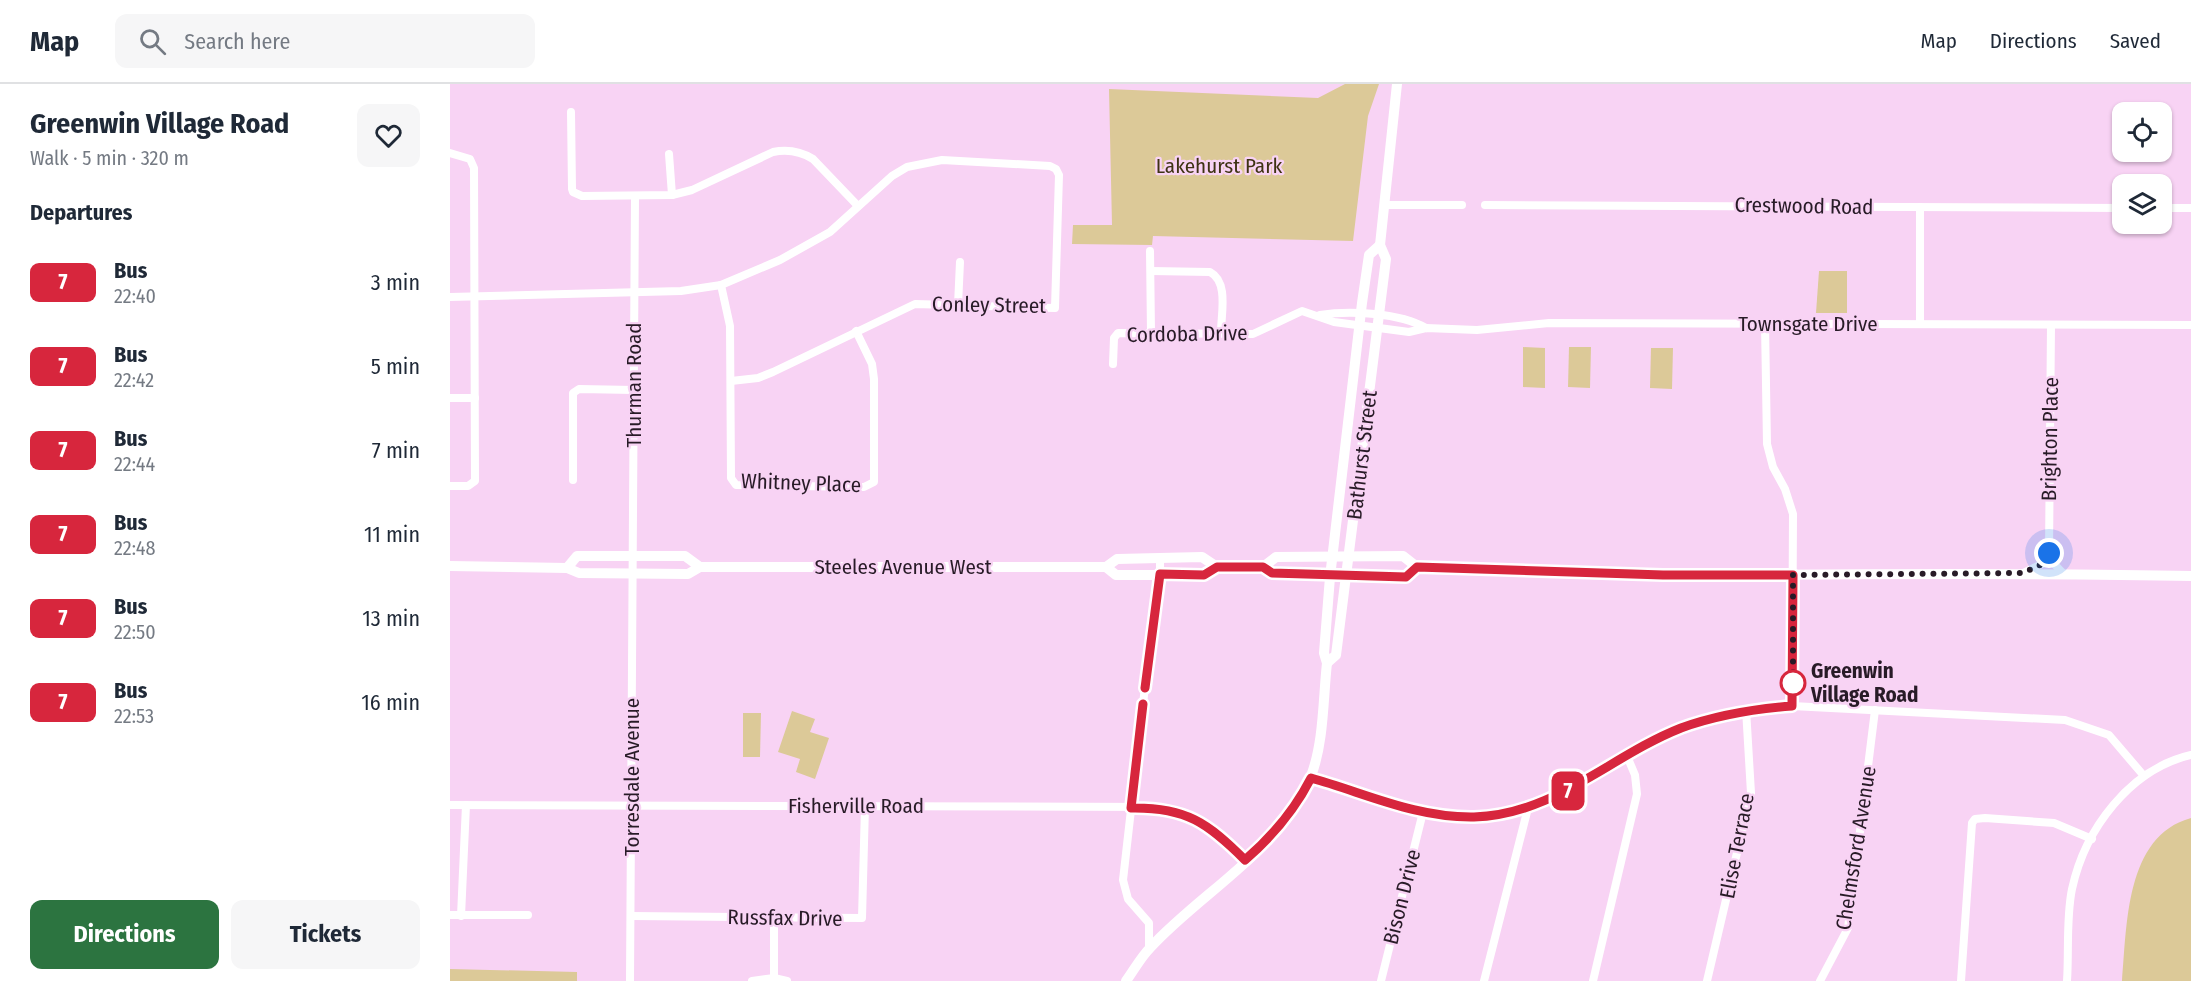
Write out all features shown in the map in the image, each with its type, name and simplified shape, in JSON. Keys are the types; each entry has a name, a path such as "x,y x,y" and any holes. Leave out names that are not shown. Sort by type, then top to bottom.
{"main road":[{"name":"Bathurst Street","path":"1327,663 1336,655 1379,322 1386,259 1380,245 1397,84"},
{"name":"Bathurst Street","path":"1126,981 1149,948 1271,838 1296,807 1311,778 1318,744 1327,663 1324,653 1330,577 1360,314 1369,255 1380,245"},
{"name":"Steeles Avenue West","path":"567,568 577,556 634,555 685,556 700,567"},
{"name":"Steeles Avenue West","path":"1263,567 1276,557 1403,556 1417,567 1663,575 2063,573 2191,576"},
{"name":"Steeles Avenue West","path":"450,566 567,568 579,573 688,574 700,567 1106,567 1117,559 1203,557 1217,567"},
{"name":"Steeles Avenue West","path":"1106,567 1116,575 1204,575 1217,567 1263,567 1272,573 1330,577 1406,577 1417,567"}],"street":[{"path":"571,112 573,192 582,196 672,195 702,187 772,152 784,150 804,153 813,159 858,206"},
{"path":"450,153 470,159 474,168 475,297 475,481 468,486 450,486"},
{"path":"669,154 672,195"},
{"name":"Conley Street","path":"450,297 681,291 721,285 813,243 830,232 892,176 907,167 942,160 1050,166 1056,169 1059,175 1056,306 1050,310 915,304 773,372 758,378 731,381"},
{"name":"Thurman Road","path":"634,573 635,197"},
{"path":"1384,205 1462,205"},
{"name":"Crestwood Road","path":"1485,205 2112,208"},
{"path":"1920,207 1920,324"},
{"path":"2172,208 2191,208"},
{"path":"1150,251 1151,332"},
{"path":"957,305 960,262"},
{"path":"1151,271 1210,272 1216,275 1222,288 1221,332"},
{"name":"Whitney Place","path":"721,285 730,326 731,478 733,483 870,486 876,478 874,379 872,364 856,331"},
{"name":"Cordoba Drive","path":"1113,364 1115,335 1151,332 1253,334 1302,311 1334,322 1360,326"},
{"name":"Townsgate Drive","path":"1360,314 1409,332 1426,328 1477,330 1549,323 2191,325"},
{"name":"Cordoba Drive","path":"1319,315 1360,314"},
{"name":"Townsgate Drive","path":"1360,326 1411,320 1426,328"},
{"path":"1765,324 1767,444 1773,467 1791,503 1792,706"},
{"name":"Brighton Place","path":"2049,553 2051,325"},
{"path":"573,480 573,393 579,389 634,390"},
{"path":"450,398 475,398"},
{"path":"2023,573 2042,564 2049,553"},
{"path":"2049,553 2053,563 2063,573"},
{"path":"1149,948 1149,923 1128,899 1123,880 1160,574 1160,558"},
{"name":"Torresdale Avenue","path":"630,981 634,573"},
{"path":"1311,778 1388,804 1423,812 1474,817 1528,808 1573,789 1627,756 1680,729 1746,709 1792,706 2065,720 2086,725 2109,735 2144,776"},
{"name":"Elise Terrace","path":"1707,981 1750,793 1746,709"},
{"name":"Chelmsford Avenue","path":"1820,981 1848,928 1875,710"},
{"path":"2067,981 2071,891 2079,864 2109,808 2144,776 2174,759 2191,755"},
{"path":"1593,981 1637,794 1635,775 1627,756"},
{"name":"Fisherville Road","path":"450,805 1155,807 1185,814 1206,824 1245,860"},
{"path":"461,916 466,805"},
{"name":"Russfax Drive","path":"631,916 863,917 865,806"},
{"path":"1484,981 1528,808"},
{"name":"Bison Drive","path":"1381,981 1423,812"},
{"path":"1961,981 1972,823 1975,819 2054,823 2092,839"},
{"path":"450,915 528,915"},
{"path":"774,918 774,978"},
{"path":"752,981 774,978 787,981"}],"green space":[{"name":"Lakehurst Park","path":"1345,84 1379,84 1368,116 1353,241 1153,236 1152,245 1072,244 1073,225 1112,225 1109,89 1318,98"},
{"path":"1819,271 1847,271 1847,313 1816,313"},
{"path":"1523,347 1545,348 1545,388 1523,387"},
{"path":"1569,347 1591,347 1590,388 1568,387"},
{"path":"1651,348 1673,348 1672,389 1650,388"},
{"path":"792,711 815,719 810,732 829,738 815,779 796,772 800,759 778,752"},
{"path":"743,713 761,713 760,757 743,757"},
{"path":"2191,818 2191,981 2122,981 2129,910 2141,863 2153,843 2169,828"},
{"path":"450,969 577,972 577,981 450,981"}],"bus line":[{"name":"7","path":"1143,704 1131,808 1155,807 1185,814 1206,824 1245,860 1271,838 1296,807 1311,778 1388,804 1423,812 1474,817 1528,808 1573,789 1627,756 1680,729 1746,709 1792,706 1793,575 1663,575 1417,567 1406,577 1330,577 1272,573 1263,567 1217,567 1204,575 1160,574 1145,688"}],"place":[{"name":"Greenwin Village Road","path":"1793,683"}],"route":[{"path":"1793,683 1793,575 2023,573 2042,564 2049,553"}]}
